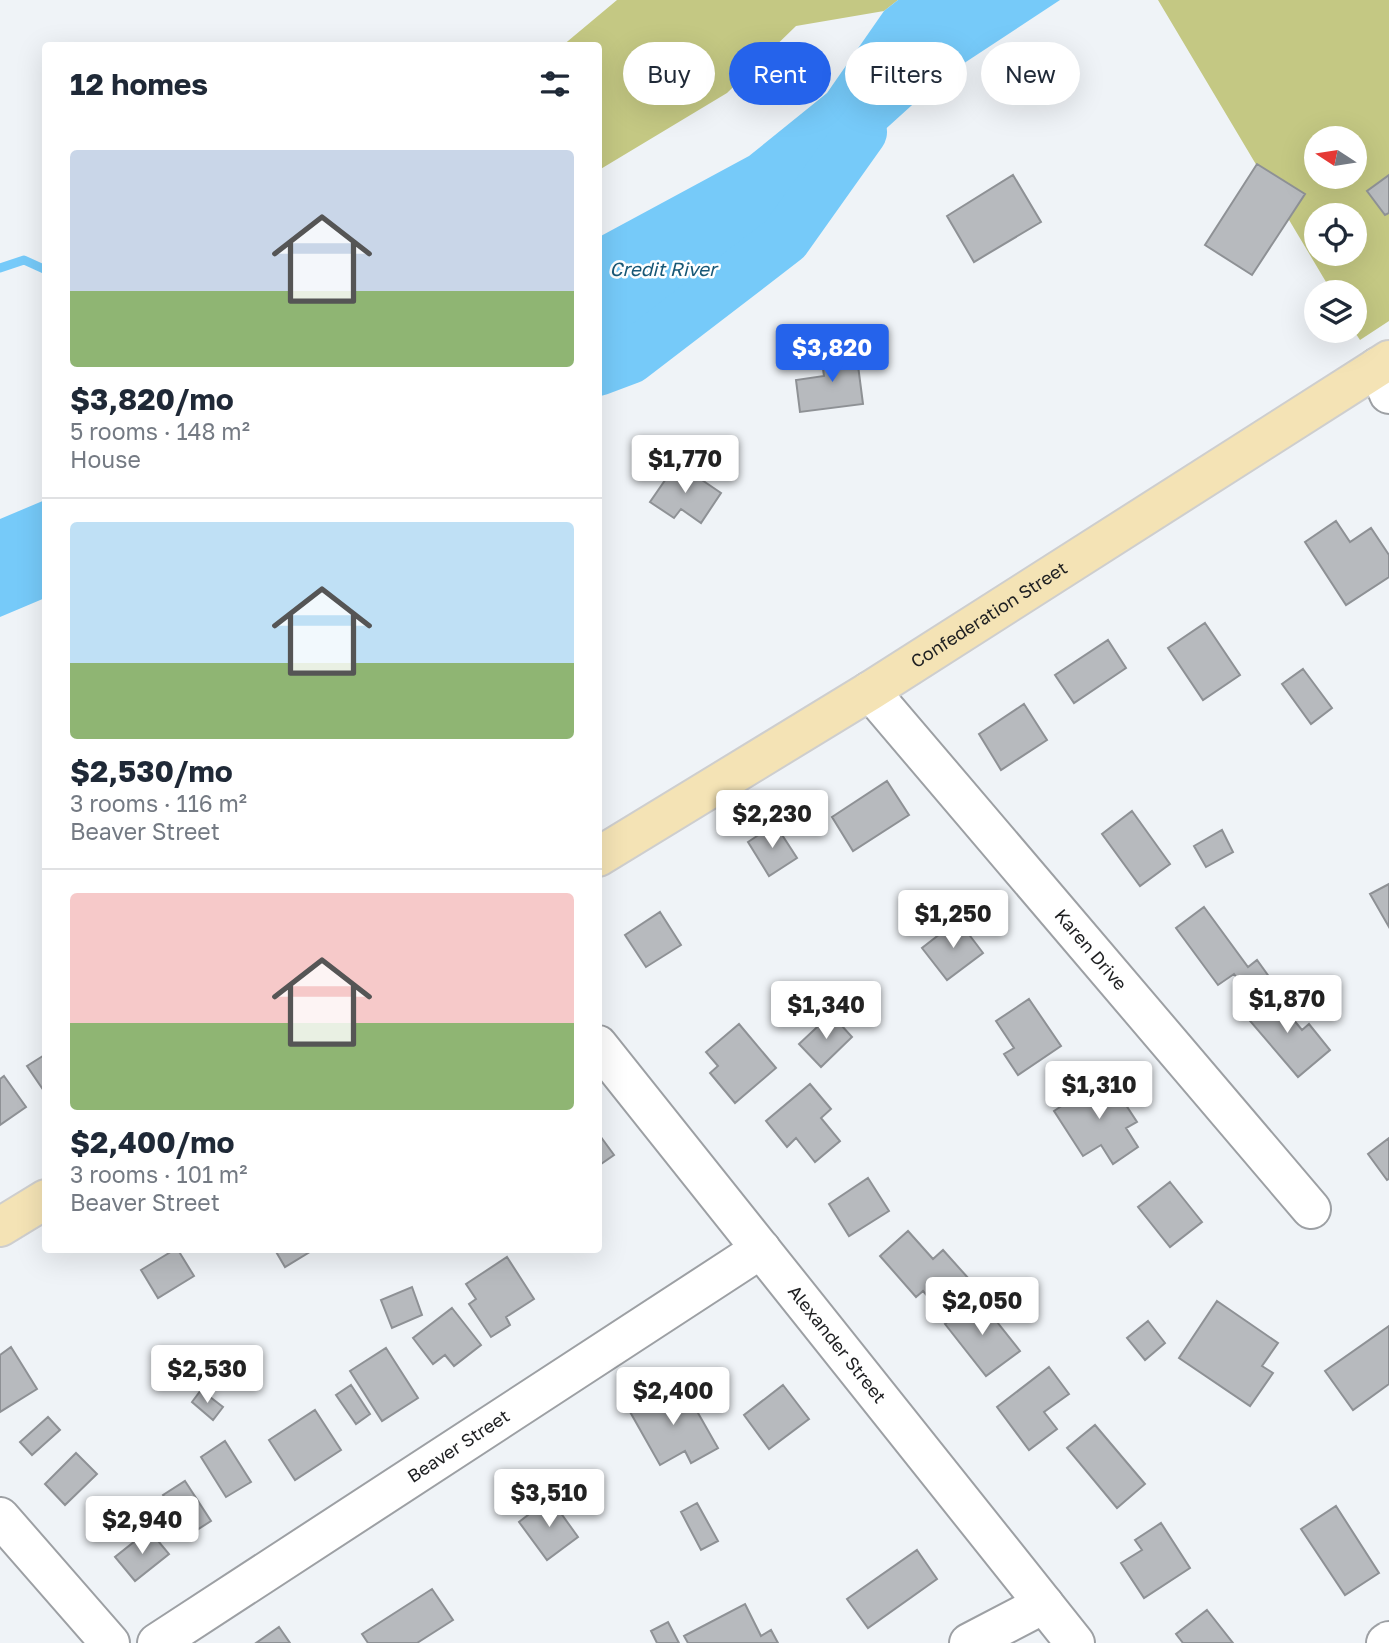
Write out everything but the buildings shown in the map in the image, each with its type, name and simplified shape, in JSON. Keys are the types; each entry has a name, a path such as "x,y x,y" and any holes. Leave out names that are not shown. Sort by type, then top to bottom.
{"main road":[{"name":"Confederation Street","path":"602,855 1385,373"},
{"path":"0,1227 42,1201"}],"street":[{"name":"Karen Drive","path":"870,691 1311,1209"},
{"name":"Alexander Street","path":"602,1050 1075,1643"},
{"name":"Beaver Street","path":"157,1643 761,1248"},
{"path":"0,1517 110,1643"},
{"path":"969,1643 1044,1604"}],"green space":[{"path":"617,0 898,0 884,11 796,26 780,42 729,42 729,91 715,100 715,42 623,42 623,105 707,105 602,168 602,42 567,42"},
{"path":"1158,0 1389,0 1389,321 1367,335 1367,280 1325,280 1317,266 1367,266 1367,203 1304,203 1304,245"}],"water":[{"name":"Credit River","path":"898,0 1060,0 996,42 981,42 981,52 967,61 967,42 862,42 884,11"},
{"name":"Credit River","path":"845,67 845,105 912,105 826,183 740,284 602,390 602,235 749,156 812,105 831,105 831,87"},
{"path":"42,501 42,599 0,617 0,519"}],"waterway":[{"name":"Credit River","path":"602,368 630,358 785,239 861,132"},
{"path":"0,268 24,260 42,268"}]}
